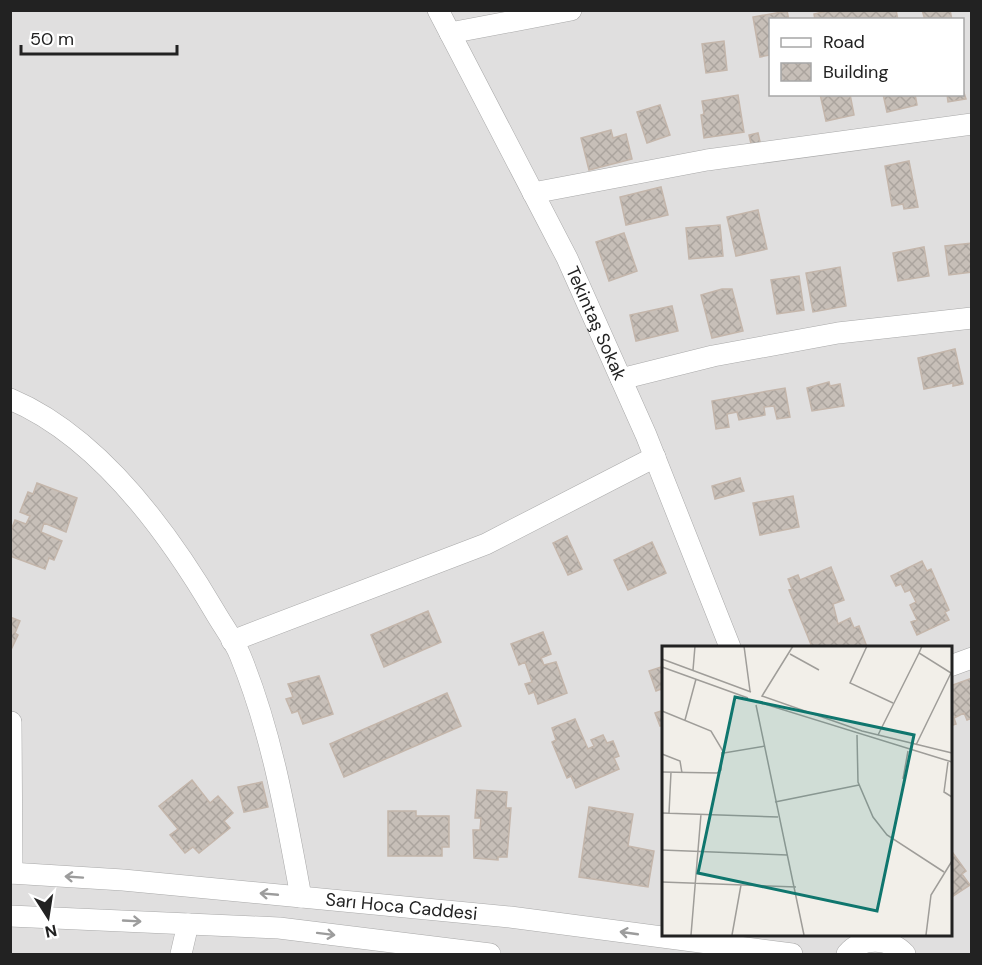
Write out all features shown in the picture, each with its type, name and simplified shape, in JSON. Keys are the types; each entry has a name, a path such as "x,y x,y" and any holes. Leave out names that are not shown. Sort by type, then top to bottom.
{"street":[{"name":"Tekintaş Sokak","path":"438,10 567,258 655,457 730,646"},
{"path":"450,33 571,10"},
{"path":"533,194 707,160 972,124"},
{"path":"621,379 713,356 838,333 972,318"},
{"path":"10,399 30,407 70,433 124,486 187,564 240,653 276,763 301,897"},
{"path":"232,641 486,544 655,457"},
{"path":"952,666 972,658"},
{"path":"11,722 11,873"},
{"name":"Sarı Hoca Caddesi","path":"11,873 123,880 510,917 792,954"},
{"name":"Sarı Hoca Caddesi","path":"10,916 279,928 490,954"},
{"path":"181,954 188,924"},
{"path":"855,944 888,943 905,954"}],"shaded area":[{"path":"11,11 971,11 971,954 11,954"}],"building":[{"path":"831,10 896,10 898,18 815,18 814,14"},
{"path":"922,10 950,10 952,18 924,18"},
{"path":"787,11 789,18 769,18 769,55 760,57 753,17"},
{"path":"724,41 727,70 706,73 702,44"},
{"path":"964,93 966,99 948,102 947,96 964,96"},
{"path":"738,95 744,132 704,138 702,101"},
{"path":"820,96 850,96 854,115 826,121"},
{"path":"883,96 915,96 917,105 887,112"},
{"path":"660,105 670,135 647,143 637,112"},
{"path":"611,130 613,138 626,134 632,159 589,170 581,138"},
{"path":"758,133 761,146 752,148 749,135"},
{"path":"909,161 918,207 904,209 903,204 892,206 885,166"},
{"path":"661,187 668,215 626,225 620,197"},
{"path":"758,210 767,249 736,256 727,217"},
{"path":"720,225 723,256 689,259 686,228"},
{"path":"624,233 637,271 609,281 596,242"},
{"path":"972,243 972,272 949,275 945,246"},
{"path":"924,247 929,276 898,281 893,253"},
{"path":"840,267 846,306 813,312 806,273"},
{"path":"799,276 804,310 777,314 771,280"},
{"path":"722,289 732,289 743,331 712,338 701,295"},
{"path":"672,306 678,331 636,341 630,315"},
{"path":"955,349 963,384 953,386 953,383 924,389 918,358"},
{"path":"829,382 830,386 840,384 844,406 812,411 807,388"},
{"path":"785,388 790,417 777,419 774,406 764,407 765,415 739,420 737,412 727,414 729,427 716,429 712,401"},
{"path":"740,478 744,491 715,499 712,486"},
{"path":"37,483 77,498 66,532 44,523 41,532 62,541 54,560 49,558 45,569 10,556 10,533 15,520 26,524 30,516 20,512 28,492 33,494"},
{"path":"793,496 799,527 760,535 753,503"},
{"path":"567,536 582,569 568,575 553,543"},
{"path":"652,542 666,573 628,590 614,560"},
{"path":"922,561 927,571 931,569 949,610 945,612 949,620 917,635 911,622 917,620 910,605 916,602 910,590 905,592 901,584 896,586 891,576"},
{"path":"831,567 844,600 833,604 838,624 850,618 854,628 859,626 867,646 812,646 789,590 792,589 788,579 798,575 800,580"},
{"path":"428,611 441,642 384,667 371,635"},
{"path":"10,617 20,621 15,633 18,635 10,652"},
{"path":"543,632 551,654 541,658 544,665 556,662 567,693 538,704 534,692 529,694 525,684 532,682 525,662 519,665 511,644"},
{"path":"662,667 662,692 661,689 656,691 649,671"},
{"path":"319,676 333,714 303,724 298,711 292,713 286,699 293,697 288,684"},
{"path":"972,678 972,718 967,720 964,713 954,718 956,724 952,725 952,685"},
{"path":"447,693 461,726 344,777 330,744"},
{"path":"662,711 662,726 660,726 655,713"},
{"path":"575,719 588,749 594,746 591,740 603,735 607,743 613,741 619,756 614,758 619,769 576,788 571,776 567,778 552,742 556,740 552,728"},
{"path":"192,780 210,803 218,796 233,813 224,821 230,828 199,853 193,847 185,853 170,835 178,829 159,806"},
{"path":"262,782 268,807 244,812 238,787"},
{"path":"477,790 507,792 506,808 511,808 507,857 498,857 498,860 474,858 473,830 480,830 481,818 475,818"},
{"path":"589,807 633,814 628,846 654,851 648,887 579,877"},
{"path":"388,811 416,811 416,816 449,816 449,847 442,847 442,856 388,856"},
{"path":"952,852 966,871 962,874 970,885 952,897"}]}
